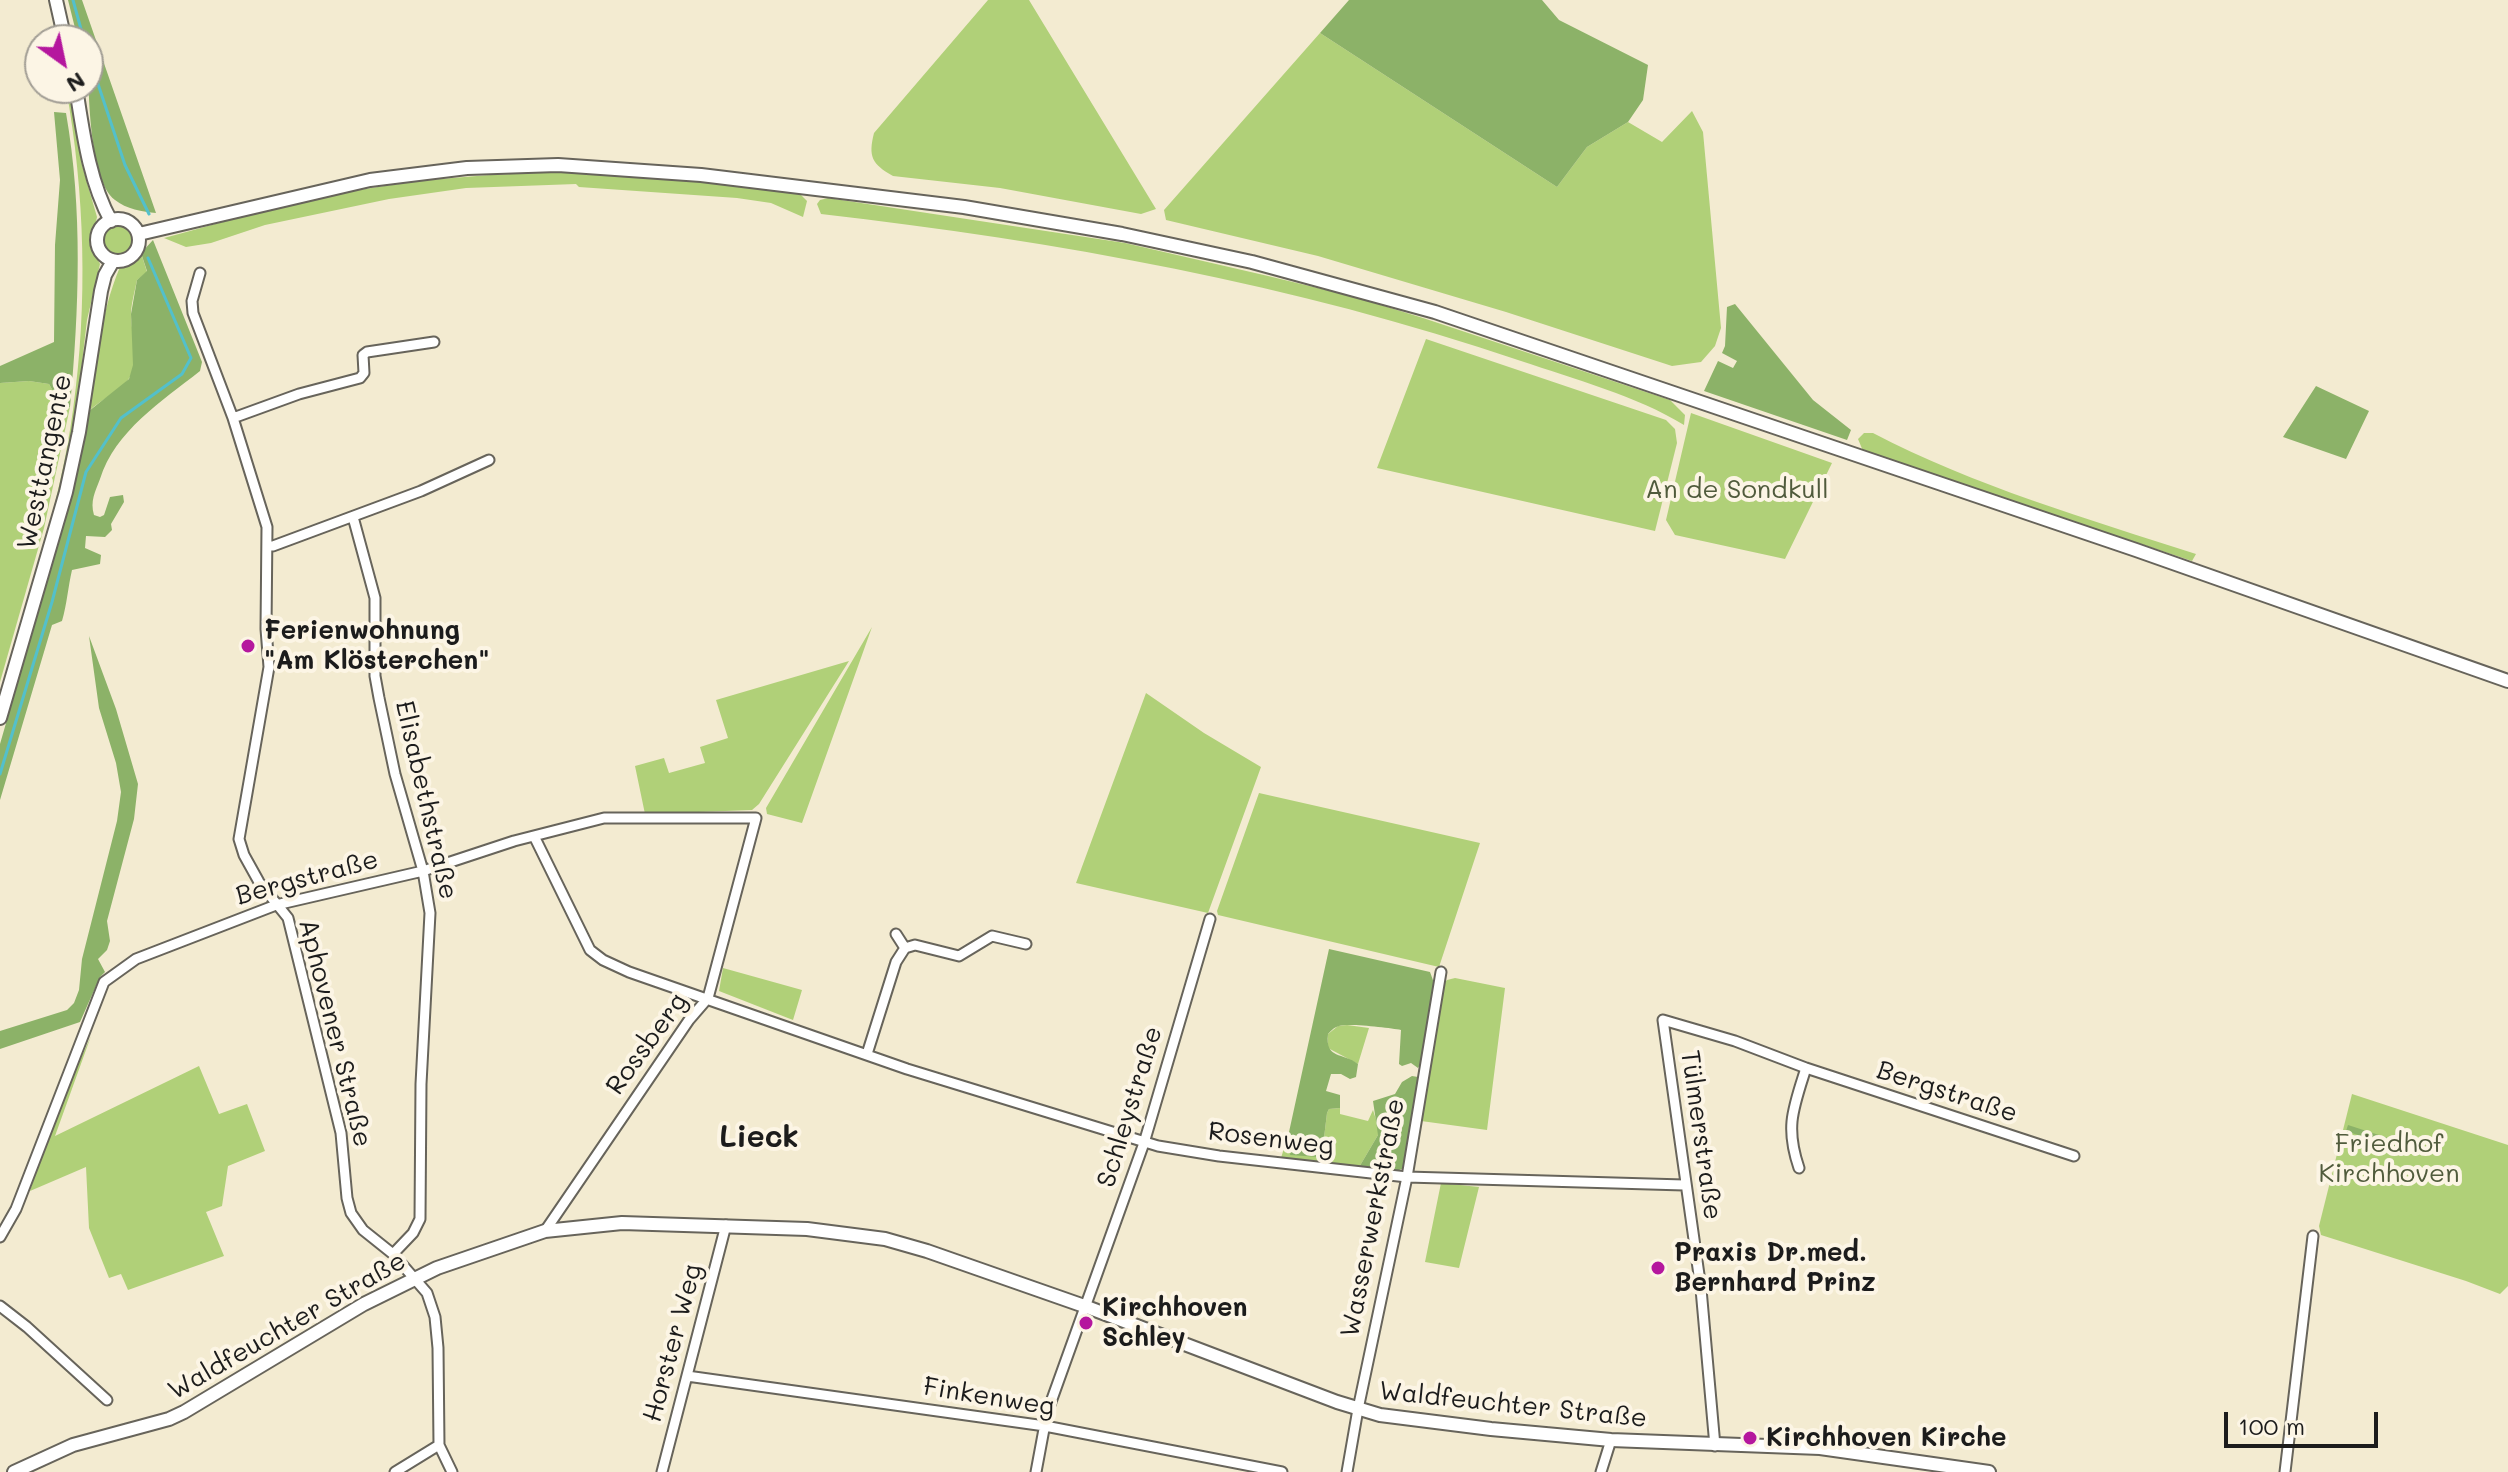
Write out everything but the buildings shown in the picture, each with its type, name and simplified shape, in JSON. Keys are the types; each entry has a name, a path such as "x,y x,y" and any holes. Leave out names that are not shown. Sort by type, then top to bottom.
{"main road":[{"path":"56,0 61,24"},
{"path":"79,104 92,167 103,206 111,221"},
{"path":"139,234 370,180 467,168 558,165 701,175 964,207 1122,234 1252,262 1449,316 2163,559 2508,681"},
{"path":"124,220 139,234 139,247 131,257 113,261 103,256 97,239 101,228 111,221 124,220"},
{"name":"Westtangente","path":"0,718 66,492 79,432 101,291 113,261"},
{"name":"Waldfeuchter Straße","path":"14,1472 73,1445 169,1419 184,1412 364,1304 468,1255 545,1231 612,1223 807,1229 885,1239 1087,1307 1358,1409 1491,1429 1611,1440 1820,1448 1943,1468 1989,1472"}],"street":[{"name":"Aphovener Straße","path":"200,273 192,301 193,313 233,418 267,527 266,629 269,667 239,839 259,882 288,918 341,1133 351,1213 363,1230 393,1254 415,1278 427,1293 435,1317 439,1445"},
{"path":"233,418 299,394 360,378 364,373 363,355 367,352 434,342"},
{"path":"267,546 421,491 489,460"},
{"name":"Elisabethstraße","path":"353,517 375,598 377,687 395,774 423,871 430,913 421,1084 420,1219 393,1254"},
{"name":"Bergstraße","path":"0,1237 16,1209 104,982 136,959 276,905 423,871 604,818 756,818"},
{"name":"Rossberg","path":"545,1231 680,1033 708,998 756,818"},
{"name":"Rosenweg","path":"534,836 590,950 603,960 629,972 867,1054 1144,1143 1219,1156 1407,1177 1684,1185"},
{"name":"Schleystraße","path":"1036,1472 1045,1426 1144,1143 1210,919"},
{"path":"896,934 905,948"},
{"path":"867,1054 896,962 905,948 915,945 959,956 992,936 1026,944"},
{"name":"Wasserwerkstraße","path":"1347,1472 1407,1177 1441,972"},
{"name":"Bergstraße","path":"1663,1020 1735,1041 1806,1068 2074,1156"},
{"name":"Tülmerstraße","path":"1663,1020 1705,1328 1715,1446"},
{"path":"1799,1168 1793,1149 1791,1116 1806,1068"},
{"name":"Horster Weg","path":"662,1472 726,1225"},
{"path":"2285,1472 2313,1236"},
{"path":"0,1306 107,1400"},
{"name":"Finkenweg","path":"687,1376 1045,1426 1282,1472"},
{"path":"1601,1472 1611,1440"},
{"path":"395,1472 439,1445 452,1472"}],"green space":[{"path":"68,0 82,0 90,24 74,24"},
{"path":"988,0 1029,0 1156,209 1141,214 1000,188 893,176 880,168 872,154 874,133"},
{"path":"1349,0 1542,0 1559,20 1648,65 1643,100 1628,122 1587,147 1557,187 1320,33"},
{"path":"1320,33 1557,187 1587,147 1628,122 1662,142 1692,111 1703,132 1721,328 1715,346 1701,362 1672,366 1318,256 1166,220 1164,210"},
{"path":"104,63 156,213 124,206 106,188 99,171 90,104 104,104"},
{"path":"68,104 72,104 82,165 97,217 91,245 100,264 87,320 76,415 60,492 0,704 0,694 60,482 78,370 82,289 81,208"},
{"path":"54,112 66,113 75,186 78,260 70,407 59,410 59,402 49,384 29,381 0,383 0,366 54,342 55,245 60,180"},
{"path":"559,172 655,177 799,193 807,201 803,217 771,203 737,198 579,187 576,184 466,188 389,199 265,225 211,243 186,247 164,238 289,205 365,189 462,177"},
{"path":"828,198 1125,243 1355,297 1670,400 1685,415 1684,425 1646,405 1583,382 1349,309 1087,252 821,214 817,204"},
{"path":"118,226 128,230 132,240 128,250 118,254 108,250 104,240 108,230"},
{"path":"153,240 202,362 200,371 141,418 107,462 94,497 94,515 104,515 110,497 123,495 124,502 111,524 112,530 105,537 86,536 85,548 101,555 100,564 72,570 62,621 52,625 0,800 0,744 68,508 89,411 129,379 133,365 131,314 137,280 147,271 141,253"},
{"path":"141,253 147,272 137,280 131,307 135,355 132,372 124,384 89,411 100,338 113,285 120,267"},
{"path":"1735,304 1813,400 1851,430 1847,440 1704,391 1718,361 1733,368 1737,361 1722,353 1727,307"},
{"path":"1426,339 1666,420 1675,429 1677,443 1655,531 1377,468"},
{"path":"29,381 49,384 59,402 67,409 70,407 44,528 0,682 0,383"},
{"path":"2316,386 2369,411 2346,459 2283,437"},
{"name":"An de Sondkull","path":"1691,413 1832,463 1785,559 1675,535 1666,520"},
{"path":"1864,433 1873,433 1951,469 2032,500 2196,554 2192,561 1863,451 1858,439"},
{"path":"872,627 802,823 767,814 766,808"},
{"path":"89,636 116,709 138,784 134,819 107,921 110,941 107,950 98,959 105,972 80,1022 0,1049 0,1031 67,1010 74,1003 117,821 121,792 116,763 99,708"},
{"path":"849,661 759,804 752,810 645,814 635,766 664,758 669,773 705,763 700,747 728,738 716,700"},
{"path":"1146,693 1261,767 1208,913 1076,883"},
{"path":"1259,793 1480,843 1439,967 1218,915"},
{"path":"1329,949 1430,972 1434,983 1421,1063 1418,1068 1411,1063 1399,1064 1401,1030 1351,1025 1334,1028 1328,1034 1329,1048 1358,1064 1356,1077 1350,1079 1341,1074 1331,1074 1326,1091 1340,1095 1340,1108 1329,1109 1327,1113 1319,1157 1290,1155 1292,1144 1289,1132"},
{"path":"723,968 802,990 793,1020 719,991"},
{"path":"1455,978 1505,988 1487,1130 1421,1121 1443,985"},
{"path":"1338,1026 1369,1028 1358,1064 1328,1048 1328,1034"},
{"path":"91,1036 55,1136 199,1066 219,1114 247,1104 265,1151 228,1166 222,1206 206,1212 224,1256 128,1290 121,1274 109,1278 89,1228 86,1167 30,1191 47,1133"},
{"path":"1412,1076 1418,1077 1407,1163 1396,1171 1358,1169 1378,1135 1373,1101 1395,1094 1402,1082"},
{"name":"Friedhof Kirchhoven","path":"2352,1094 2508,1145 2508,1286 2500,1294 2321,1235 2319,1226"},
{"path":"1340,1108 1340,1114 1368,1121 1373,1110 1378,1126 1378,1135 1358,1169 1281,1158 1289,1132 1292,1144 1319,1157 1327,1113 1329,1109"},
{"path":"2348,1125 2419,1148 2417,1155 2346,1131"},
{"path":"1441,1183 1479,1187 1459,1268 1425,1262"}],"waterway":[{"path":"73,0 80,24"},
{"path":"104,102 125,165 149,214"},
{"path":"0,774 52,602 86,472 121,418 182,374 191,358 148,258"}],"place":[{"name":"Ferienwohnung \"Am Klösterchen\"","path":"248,646"},
{"name":"Praxis Dr.med. Bernhard Prinz","path":"1658,1268"},
{"name":"Kirchhoven Schley","path":"1086,1323"},
{"name":"Kirchhoven Kirche","path":"1750,1438"}],"district":[{"name":"Lieck","path":"759,1138"}]}
